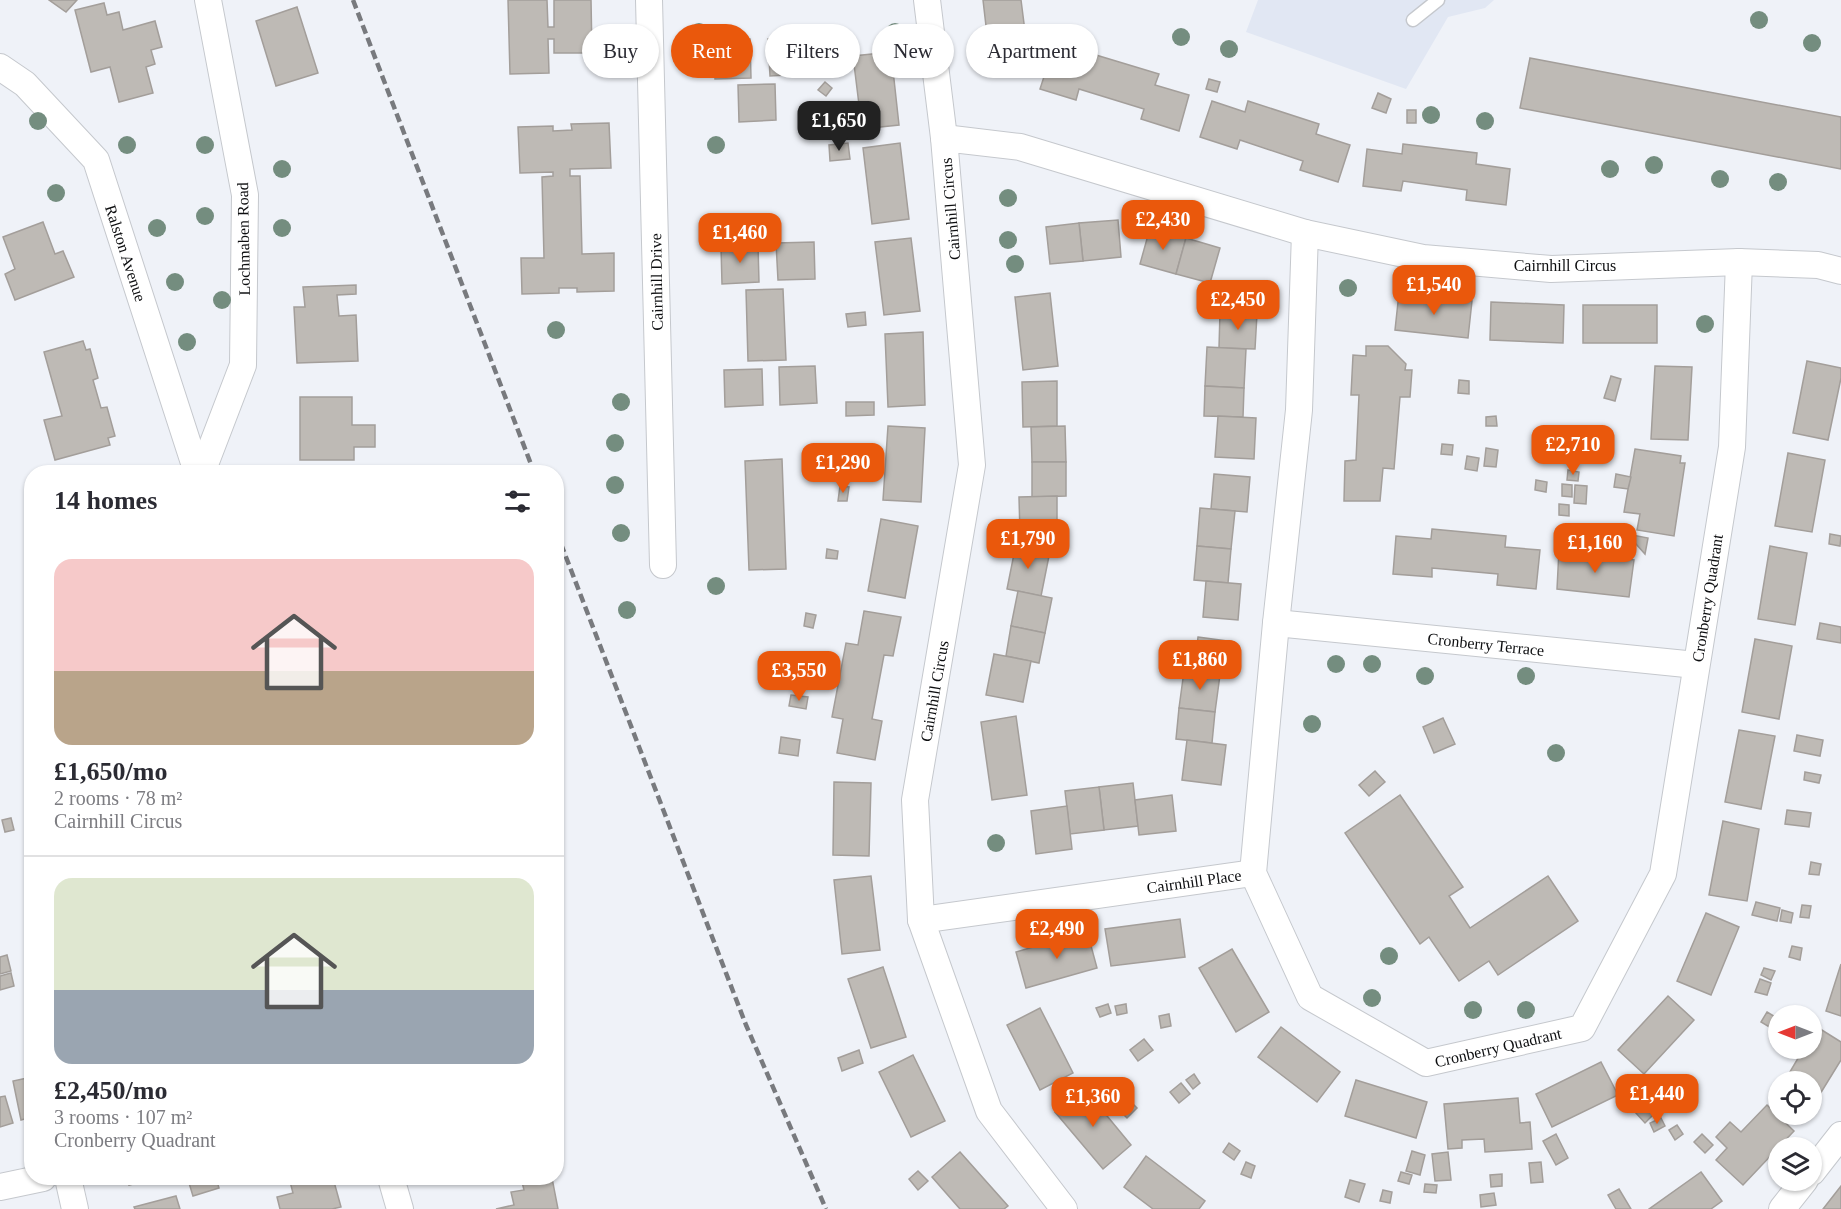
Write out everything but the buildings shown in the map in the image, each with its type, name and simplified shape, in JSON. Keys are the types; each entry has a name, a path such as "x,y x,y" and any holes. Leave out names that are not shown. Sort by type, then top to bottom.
{"street":[{"name":"Lochmaben Road","path":"203,465 243,365 245,195 208,0"},
{"name":"Cairnhill Drive","path":"649,0 663,564"},
{"name":"Cairnhill Circus","path":"927,0 944,138 972,465 915,800 921,920 989,1111 1064,1209"},
{"name":"Ralston Avenue","path":"0,67 25,84 96,160 198,465"},
{"name":"Cairnhill Circus","path":"944,138 1020,147 1305,233 1423,258 1551,269 1739,262 1818,265 1841,271"},
{"name":"Cronberry Quadrant","path":"1305,233 1299,410 1276,622 1253,873 1310,997 1426,1063 1582,1028 1664,874 1732,447 1739,262"},
{"name":"Cronberry Terrace","path":"1276,622 1696,665"},
{"name":"Cairnhill Place","path":"921,920 1253,873"},
{"path":"1822,1159 1841,1135"},
{"path":"0,1187 24,1182"},
{"path":"70,1185 75,1209"},
{"path":"393,1185 399,1209"},
{"path":"1782,1209 1796,1191"}],"lane":[{"path":"1413,20 1438,0"}],"shaded area":[{"path":"1258,0 1494,0 1485,8 1448,17 1406,89 1246,32"}],"railway":[{"path":"353,0 531,465"},
{"path":"564,552 746,1025 826,1209"}]}
